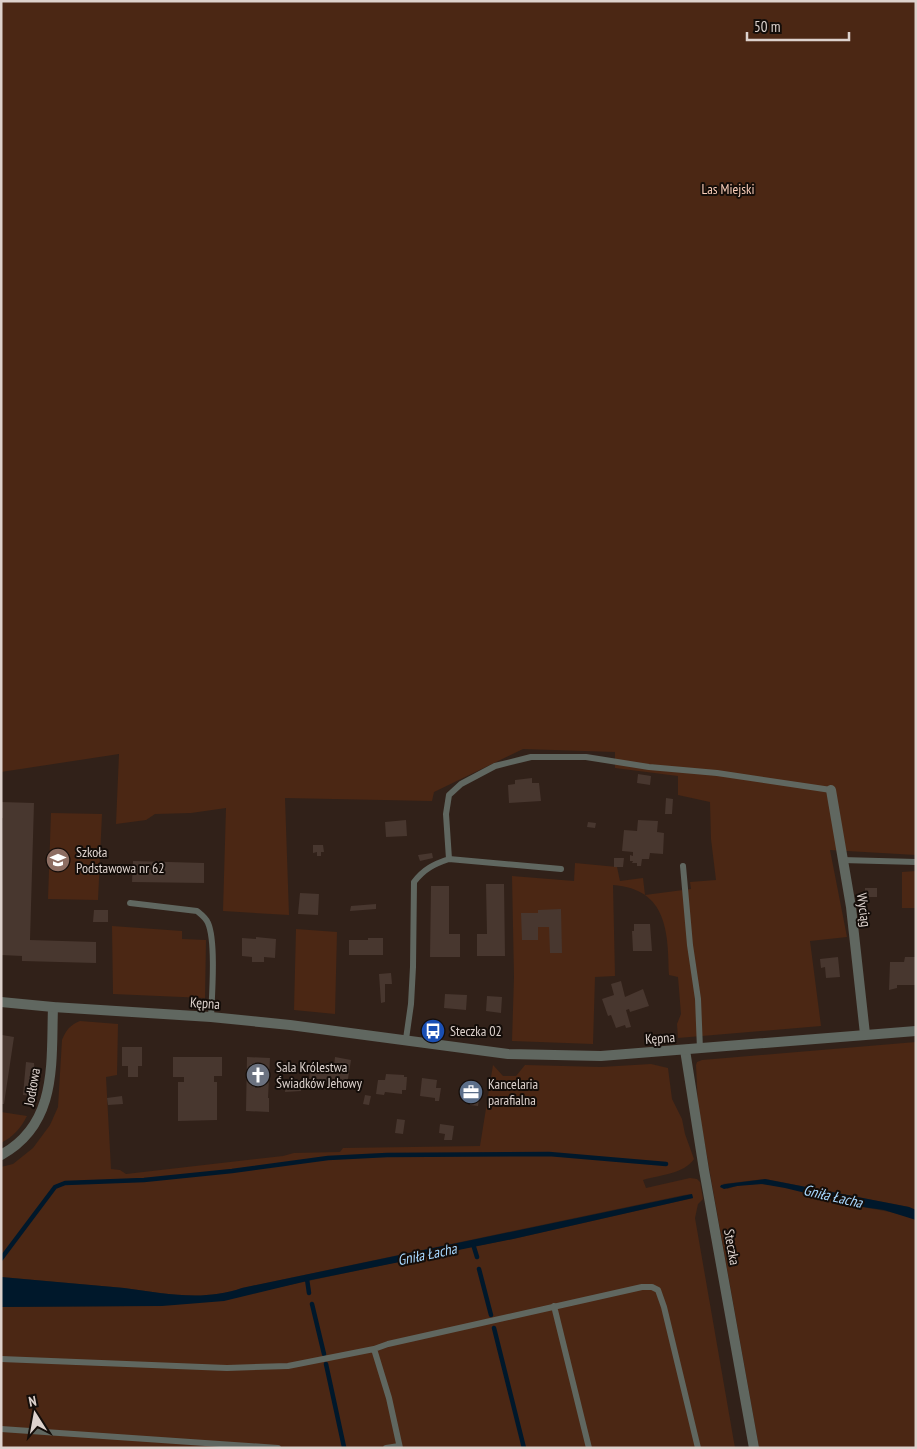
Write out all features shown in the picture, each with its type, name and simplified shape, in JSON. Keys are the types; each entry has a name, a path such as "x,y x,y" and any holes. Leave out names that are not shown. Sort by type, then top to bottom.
{"street":[{"name":"Wyciąg","path":"831,790 851,907 865,1034"},
{"name":"Kępna","path":"1,1002 211,1017 508,1054 600,1056 916,1031"},
{"name":"Jodłowa","path":"1,1155 14,1148 29,1133 41,1114 46,1100 49,1084 53,1007"},
{"name":"Steczka","path":"685,1050 694,1116 754,1448"}],"lane":[{"path":"449,859 446,814 449,795 461,784 495,766 530,757 586,757 649,767 717,773 831,790"},
{"path":"406,1040 411,1004 413,967 412,898 414,882 421,872 434,864 449,859 561,869"},
{"path":"842,860 916,862"},
{"path":"683,866 690,945 698,999 700,1049"},
{"path":"130,903 197,911 204,916 212,938 211,1017"},
{"path":"1,1359 227,1368 288,1366 374,1349 388,1344 554,1306 642,1287 652,1287 658,1290 664,1307 698,1448"},
{"path":"554,1306 589,1448"},
{"path":"374,1349 389,1398 399,1447 386,1448"},
{"path":"1,1429 278,1448"}],"green space":[{"name":"Las Miejski","path":"1,1 916,1 916,855 830,850 847,937 810,941 821,1026 678,1038 677,1024 681,1014 678,977 669,975 668,944 665,929 655,904 645,895 691,889 690,882 716,880 711,839 710,802 678,795 678,776 615,768 615,752 523,749 434,792 432,801 285,798 289,915 223,911 226,808 191,813 155,814 146,820 116,824 119,754 1,772"},
{"path":"51,813 102,814 98,900 48,899"},
{"path":"575,863 617,867 620,881 643,878 645,895 631,888 613,885 615,976 595,977 593,1044 512,1041 514,977 512,876 574,881"},
{"path":"916,871 916,908 902,908 902,872"},
{"path":"112,926 182,931 182,939 206,940 205,998 113,994"},
{"path":"296,929 337,932 335,1014 294,1010"},
{"path":"80,1021 118,1024 117,1075 106,1077 111,1169 120,1170 126,1174 283,1156 294,1153 340,1152 343,1148 480,1146 493,1065 503,1076 516,1076 525,1065 601,1067 651,1064 668,1068 672,1099 682,1119 694,1159 690,1164 678,1171 643,1180 646,1188 690,1178 697,1179 700,1182 703,1199 698,1204 695,1218 735,1448 1,1448 1,1307 128,1306 261,1291 513,1239 693,1198 692,1194 684,1195 212,1295 168,1294 124,1288 1,1277 1,1167 13,1164 33,1148 50,1125 58,1107 62,1040 69,1028"},
{"path":"916,1042 916,1210 909,1207 765,1179 723,1184 727,1189 742,1185 759,1184 795,1189 863,1207 897,1213 916,1220 916,1448 759,1448 698,1106 697,1062 702,1060"},
{"path":"1,1112 27,1116 16,1132 1,1143"}],"water":[{"name":"Gniła Łacha","path":"765,1179 909,1207 916,1210 916,1220 884,1210 762,1184 724,1189 720,1187 726,1184"},
{"name":"Gniła Łacha","path":"692,1194 693,1198 513,1239 311,1280 224,1301 162,1306 1,1307 1,1277 124,1288 168,1294 212,1295"}],"building":[{"path":"638,774 651,776 650,785 637,783"},
{"path":"532,778 532,783 539,783 541,801 509,803 508,785 515,784 515,780"},
{"path":"666,798 673,799 672,814 665,814"},
{"path":"1,802 34,803 30,940 96,942 96,963 22,961 22,956 1,955 3,818 1,818"},
{"path":"406,820 407,836 386,837 385,822"},
{"path":"638,820 658,821 657,832 664,833 663,854 650,853 649,859 642,859 641,866 637,866 637,863 630,861 630,855 633,856 633,852 622,851 624,830 637,831"},
{"path":"588,822 596,823 595,828 587,827"},
{"path":"313,845 323,845 324,852 321,852 321,856 317,856 317,852 313,853"},
{"path":"432,853 433,858 420,861 418,855"},
{"path":"614,858 624,858 623,867 614,867"},
{"path":"133,861 204,863 204,883 132,882"},
{"path":"486,884 504,884 505,956 477,956 477,934 487,934"},
{"path":"431,886 449,886 449,934 460,934 460,957 430,957"},
{"path":"865,888 877,888 877,897 865,897"},
{"path":"300,893 319,894 318,915 298,914"},
{"path":"376,904 376,909 350,911 351,906"},
{"path":"561,909 562,953 550,953 549,927 538,927 538,940 522,940 521,913 538,913 538,910"},
{"path":"94,910 108,910 108,922 93,922"},
{"path":"634,924 650,924 652,951 633,951 632,931 634,931"},
{"path":"256,937 276,939 275,958 264,957 264,962 252,962 252,957 242,956 242,938 256,939"},
{"path":"368,938 383,938 383,955 349,955 349,940 368,940"},
{"path":"838,957 840,977 826,978 825,967 821,968 820,959"},
{"path":"905,957 916,957 916,985 897,985 897,988 889,990 890,962 904,962"},
{"path":"391,973 392,984 385,984 385,1002 381,1003 379,974"},
{"path":"621,981 625,997 643,989 649,1006 630,1012 629,1009 626,1010 631,1027 626,1028 625,1025 616,1028 611,1015 608,1016 602,999 614,995 611,984"},
{"path":"445,994 467,995 466,1010 444,1008"},
{"path":"487,996 502,997 501,1013 486,1011"},
{"path":"2,1035 14,1037 4,1104 1,1104"},
{"path":"122,1047 142,1047 142,1066 138,1066 138,1077 128,1077 128,1066 122,1066"},
{"path":"173,1057 222,1057 222,1076 214,1076 214,1082 217,1082 217,1120 178,1121 178,1082 184,1082 184,1077 173,1077"},
{"name":"Sala Królestwa Świadków Jehowy","path":"247,1057 270,1058 269,1112 246,1111"},
{"path":"335,1057 351,1060 347,1085 342,1084 341,1090 331,1088 331,1082 309,1079 311,1063 334,1066"},
{"path":"26,1062 34,1063 35,1096 23,1095"},
{"path":"386,1074 404,1075 404,1077 407,1077 406,1090 402,1090 402,1094 385,1092 384,1095 376,1094 378,1080 385,1080"},
{"path":"422,1078 437,1080 436,1088 441,1088 439,1101 435,1101 435,1098 420,1096"},
{"path":"290,1079 302,1080 301,1091 285,1092 286,1084 290,1085"},
{"name":"Kancelaria parafialna","path":"463,1083 481,1085 478,1106 470,1105 470,1100 461,1099"},
{"path":"365,1095 371,1096 369,1105 363,1104"},
{"path":"122,1096 123,1104 108,1105 107,1098"},
{"path":"397,1119 405,1120 403,1134 395,1133"},
{"path":"440,1124 454,1126 452,1140 444,1140 445,1134 439,1133"}],"waterway":[{"path":"1,1259 55,1187 65,1183 144,1180 232,1171 328,1158 387,1155 549,1154 666,1164"},
{"path":"473,1244 477,1257"},
{"path":"479,1269 491,1315"},
{"path":"307,1279 309,1293"},
{"path":"312,1304 324,1354"},
{"path":"494,1328 524,1448"},
{"path":"326,1364 344,1447"}],"place":[{"name":"Szkoła Podstawowa nr 62","path":"58,860"},
{"name":"Steczka 02","path":"433,1031"},
{"name":"Sala Królestwa Świadków Jehowy","path":"258,1075"},
{"name":"Kancelaria parafialna","path":"471,1092"}]}
